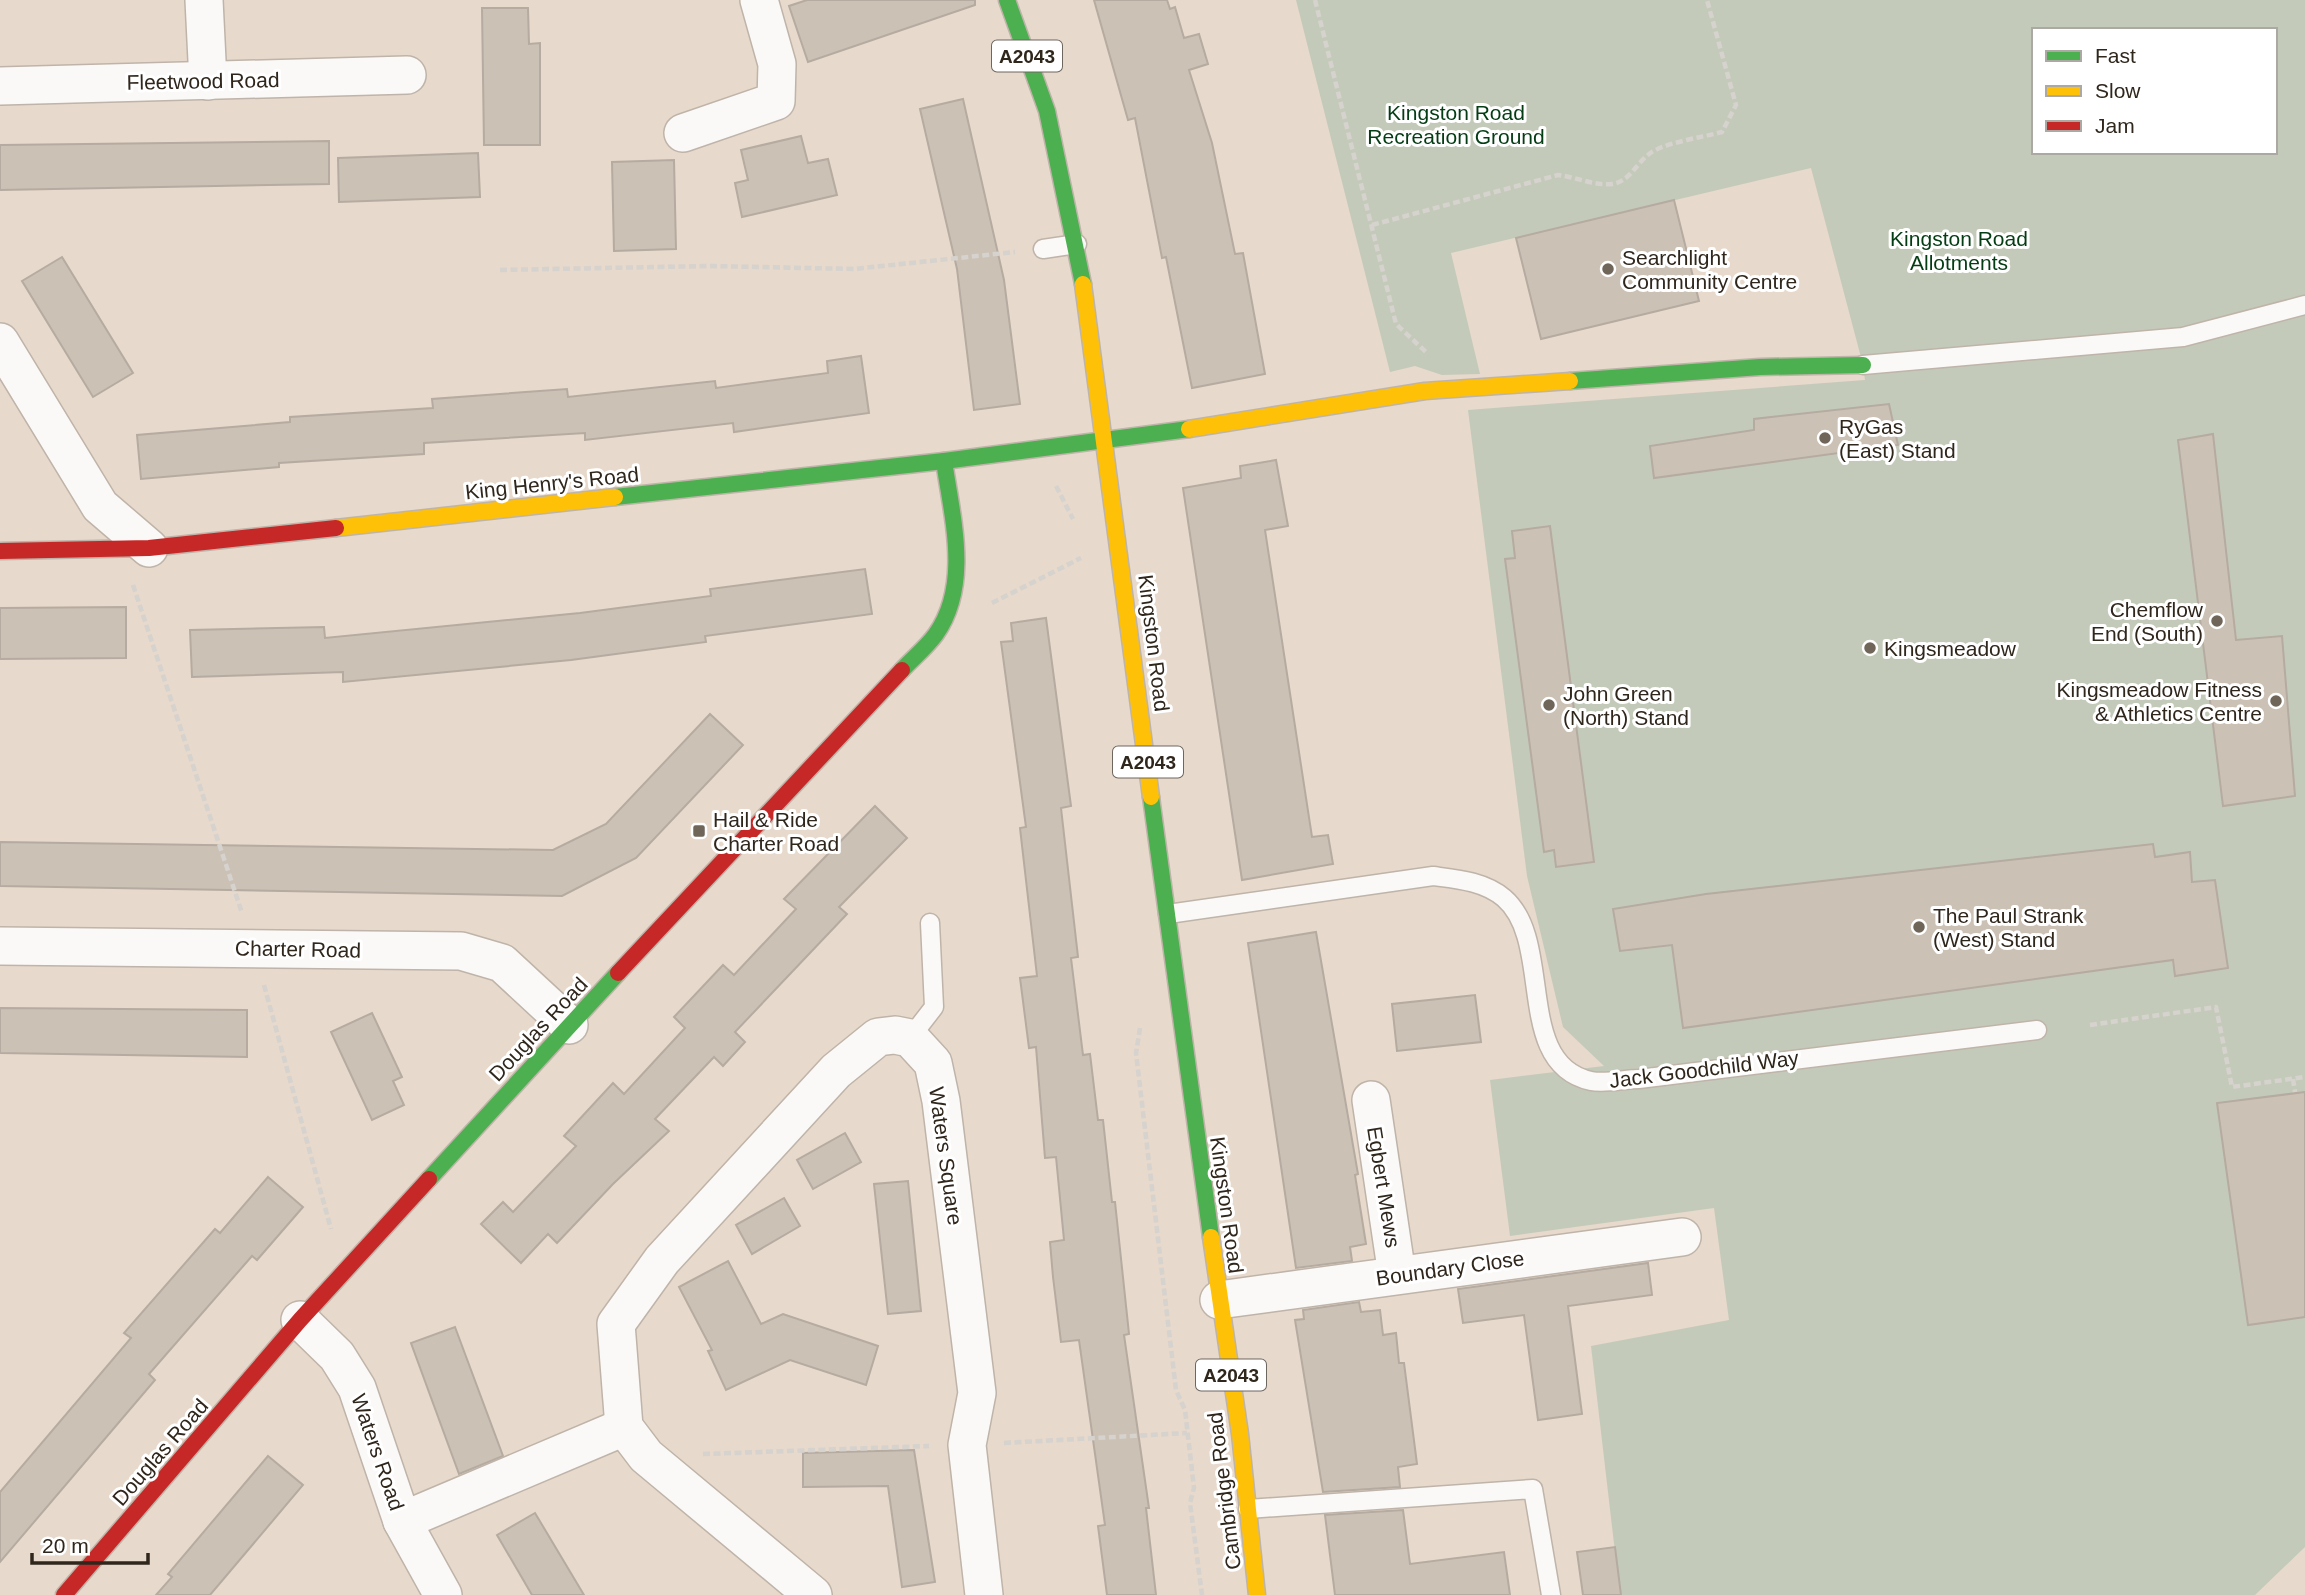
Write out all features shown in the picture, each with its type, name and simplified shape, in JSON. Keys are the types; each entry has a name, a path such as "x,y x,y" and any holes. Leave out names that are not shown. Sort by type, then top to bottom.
{"street":[{"path":"204,0 208,81"},
{"path":"683,133 776,101 776,64 759,0"},
{"name":"Kingston Road","path":"1007,0 1047,111 1077,244 1107,440 1219,1300"},
{"name":"Fleetwood Road","path":"0,86 407,75"},
{"path":"0,342 100,506 149,548"},
{"name":"King Henry's Road","path":"0,551 149,548 944,461 1107,440 1425,391 1760,367 1863,365"},
{"name":"Douglas Road","path":"64,1595 300,1320 569,1025 936,634 955,594 956,543 944,461"},
{"name":"Charter Road","path":"0,946 461,951 502,963 569,1025"},
{"path":"813,1595 646,1456 624,1427 616,1324 662,1260 836,1071 878,1037 895,1035 910,1038"},
{"name":"Waters Square","path":"910,1038 933,1063 941,1101 977,1393 967,1445 984,1595"},
{"name":"Egbert Mews","path":"1371,1100 1398,1275"},
{"name":"Boundary Close","path":"1219,1300 1682,1237"},
{"name":"Cambridge Road","path":"1219,1300 1257,1595"},
{"name":"Waters Road","path":"300,1320 337,1356 357,1388 402,1521 443,1595"},
{"path":"402,1521 624,1427"}],"lane":[{"path":"1044,249 1077,244"},
{"path":"1863,365 2183,337 2305,305"},
{"name":"Jack Goodchild Way","path":"1168,914 1433,876 1469,880 1503,898 1525,926 1547,1049 1566,1068 1591,1081 1639,1079 2037,1030"},
{"path":"910,1038 934,1007 930,923"},
{"path":"1248,1509 1533,1489 1551,1595"}],"path":[{"path":"1315,0 1396,324 1427,351 1425,391"},
{"path":"1372,225 1558,174 1597,184 1614,184 1629,177 1652,151 1722,132 1736,105 1707,0"},
{"path":"500,270 710,266 854,269 1044,249"},
{"path":"936,634 1024,585 1089,555"},
{"path":"2090,1025 2216,1007 2232,1087 2305,1077"},
{"path":"1136,1053 1175,1390 1185,1410 1194,1488 1190,1503 1202,1595"},
{"path":"2293,1079 2295,1092"},
{"path":"646,1456 967,1445 1187,1433"}],"green space":[{"path":"1296,0 2305,0 2305,1547 2255,1595 1620,1595 1591,1346 1729,1320 1714,1208 1510,1236 1490,1080 1604,1066 1563,1027 1527,876 1468,410 1865,380 1811,168 1451,253 1480,374 1442,375 1415,366 1390,372"}],"building":[{"path":"807,0 975,0 975,5 808,62 789,6"},
{"path":"1094,0 1167,0 1170,9 1175,7 1184,38 1199,34 1208,64 1189,70 1212,143 1235,254 1243,253 1265,374 1192,388 1166,257 1162,258 1135,118 1128,120"},
{"path":"482,8 528,8 529,44 540,43 540,145 484,145"},
{"path":"963,99 1004,280 1020,404 974,410 957,269 920,109"},
{"path":"801,136 808,163 828,159 837,195 742,217 735,183 748,180 741,150"},
{"path":"329,141 329,184 0,190 0,145"},
{"path":"478,153 480,197 339,202 338,158"},
{"path":"674,160 676,249 614,251 612,162"},
{"name":"Searchlight Community Centre","path":"1674,200 1699,301 1541,339 1516,238"},
{"path":"62,257 133,373 93,397 22,281"},
{"path":"861,356 869,413 734,432 733,423 585,440 585,433 424,443 424,454 279,463 279,467 141,479 137,435 290,422 290,417 433,408 432,399 567,389 568,397 715,381 716,388 828,373 827,361"},
{"name":"RyGas (East) Stand","path":"1889,404 1898,445 1654,478 1650,446 1754,430 1754,419"},
{"name":"Chemflow End (South)","path":"2213,434 2236,640 2282,636 2295,796 2223,806 2178,440"},
{"path":"1276,460 1288,526 1265,530 1312,837 1328,835 1333,864 1242,880 1183,488 1241,478 1240,466"},
{"name":"John Green (North) Stand","path":"1550,526 1594,862 1556,867 1554,850 1544,852 1505,559 1515,558 1512,531"},
{"path":"865,569 872,614 705,636 706,642 571,660 343,682 343,672 192,677 190,630 324,627 325,638 580,613 711,596 710,589"},
{"path":"126,607 126,658 0,659 0,608"},
{"path":"1046,618 1071,806 1061,808 1078,957 1071,958 1083,1055 1090,1054 1098,1120 1103,1120 1112,1202 1115,1202 1129,1334 1124,1335 1149,1508 1146,1508 1156,1595 1107,1595 1098,1526 1105,1525 1079,1340 1061,1342 1053,1277 1050,1242 1064,1240 1056,1157 1045,1158 1036,1047 1029,1048 1020,978 1037,976 1020,828 1026,827 1001,642 1013,641 1011,623"},
{"path":"710,714 743,745 636,858 562,896 0,886 0,842 553,850 606,824"},
{"path":"875,806 907,838 839,907 847,914 735,1032 745,1042 723,1066 714,1057 655,1119 669,1131 613,1184 557,1243 548,1234 521,1263 481,1224 503,1202 513,1212 576,1146 564,1136 613,1083 624,1094 685,1028 674,1017 723,965 734,975 796,909 784,899"},
{"name":"The Paul Strank (West) Stand","path":"2153,844 2155,857 2190,852 2192,882 2215,880 2228,968 2175,976 2173,960 1683,1028 1672,945 1620,951 1613,909 1706,894"},
{"path":"1316,932 1358,1174 1355,1175 1366,1244 1350,1247 1352,1261 1296,1268 1248,943"},
{"path":"1475,995 1481,1042 1397,1051 1392,1004"},
{"path":"0,1008 247,1010 247,1057 0,1053"},
{"path":"372,1013 402,1077 393,1081 404,1105 372,1120 331,1032"},
{"path":"2305,1092 2305,1317 2248,1325 2217,1103"},
{"path":"845,1133 861,1162 813,1189 797,1160"},
{"path":"268,1177 303,1207 257,1260 252,1256 149,1374 155,1380 0,1562 0,1492 131,1338 124,1333 215,1229 220,1233"},
{"path":"908,1181 921,1311 888,1314 874,1184"},
{"path":"784,1198 800,1226 752,1254 736,1225"},
{"path":"728,1261 761,1324 783,1314 878,1346 866,1385 790,1360 726,1390 708,1351 712,1350 679,1287"},
{"path":"1648,1263 1652,1295 1568,1306 1582,1414 1538,1420 1524,1315 1463,1323 1458,1289"},
{"path":"1359,1302 1361,1312 1380,1310 1383,1335 1396,1333 1399,1363 1404,1363 1417,1464 1398,1467 1400,1487 1323,1492 1295,1320 1304,1319 1303,1310"},
{"path":"455,1327 503,1456 459,1474 411,1343"},
{"path":"914,1450 935,1582 902,1587 888,1486 803,1487 803,1453"},
{"path":"268,1456 303,1485 210,1595 156,1595 172,1577 168,1574"},
{"path":"1403,1510 1410,1564 1504,1552 1510,1595 1335,1595 1325,1515"},
{"path":"535,1513 584,1595 532,1595 497,1535"},
{"path":"1615,1547 1621,1595 1583,1595 1577,1552"}],"traffic: fast":[{"path":"1007,0 1047,111 1083,284"},
{"path":"1570,381 1760,367 1863,365"},
{"path":"615,497 944,461 1189,429"},
{"path":"902,670 936,634 947,615 953,594 956,550 944,461"},
{"path":"1151,797 1211,1237"},
{"path":"429,1179 618,973"}],"traffic: slow":[{"path":"1083,284 1151,797"},
{"path":"1189,429 1425,391 1570,381"},
{"path":"336,528 615,497"},
{"path":"1211,1237 1240,1434 1257,1595"}],"traffic: jam":[{"path":"0,551 149,548 336,528"},
{"path":"618,973 902,670"},
{"path":"64,1595 300,1320 429,1179"}],"place":[{"name":"Searchlight Community Centre","path":"1608,269"},
{"name":"RyGas (East) Stand","path":"1825,438"},
{"name":"Chemflow End (South)","path":"2217,621"},
{"name":"Kingsmeadow","path":"1870,648"},
{"name":"Kingsmeadow Fitness & Athletics Centre","path":"2276,701"},
{"name":"John Green (North) Stand","path":"1549,705"},
{"name":"Hail & Ride Charter Road","path":"699,831"},
{"name":"The Paul Strank (West) Stand","path":"1919,927"}],"park label":[{"name":"Kingston Road Recreation Ground","path":"1456,124"},
{"name":"Kingston Road Allotments","path":"1959,250"}]}
